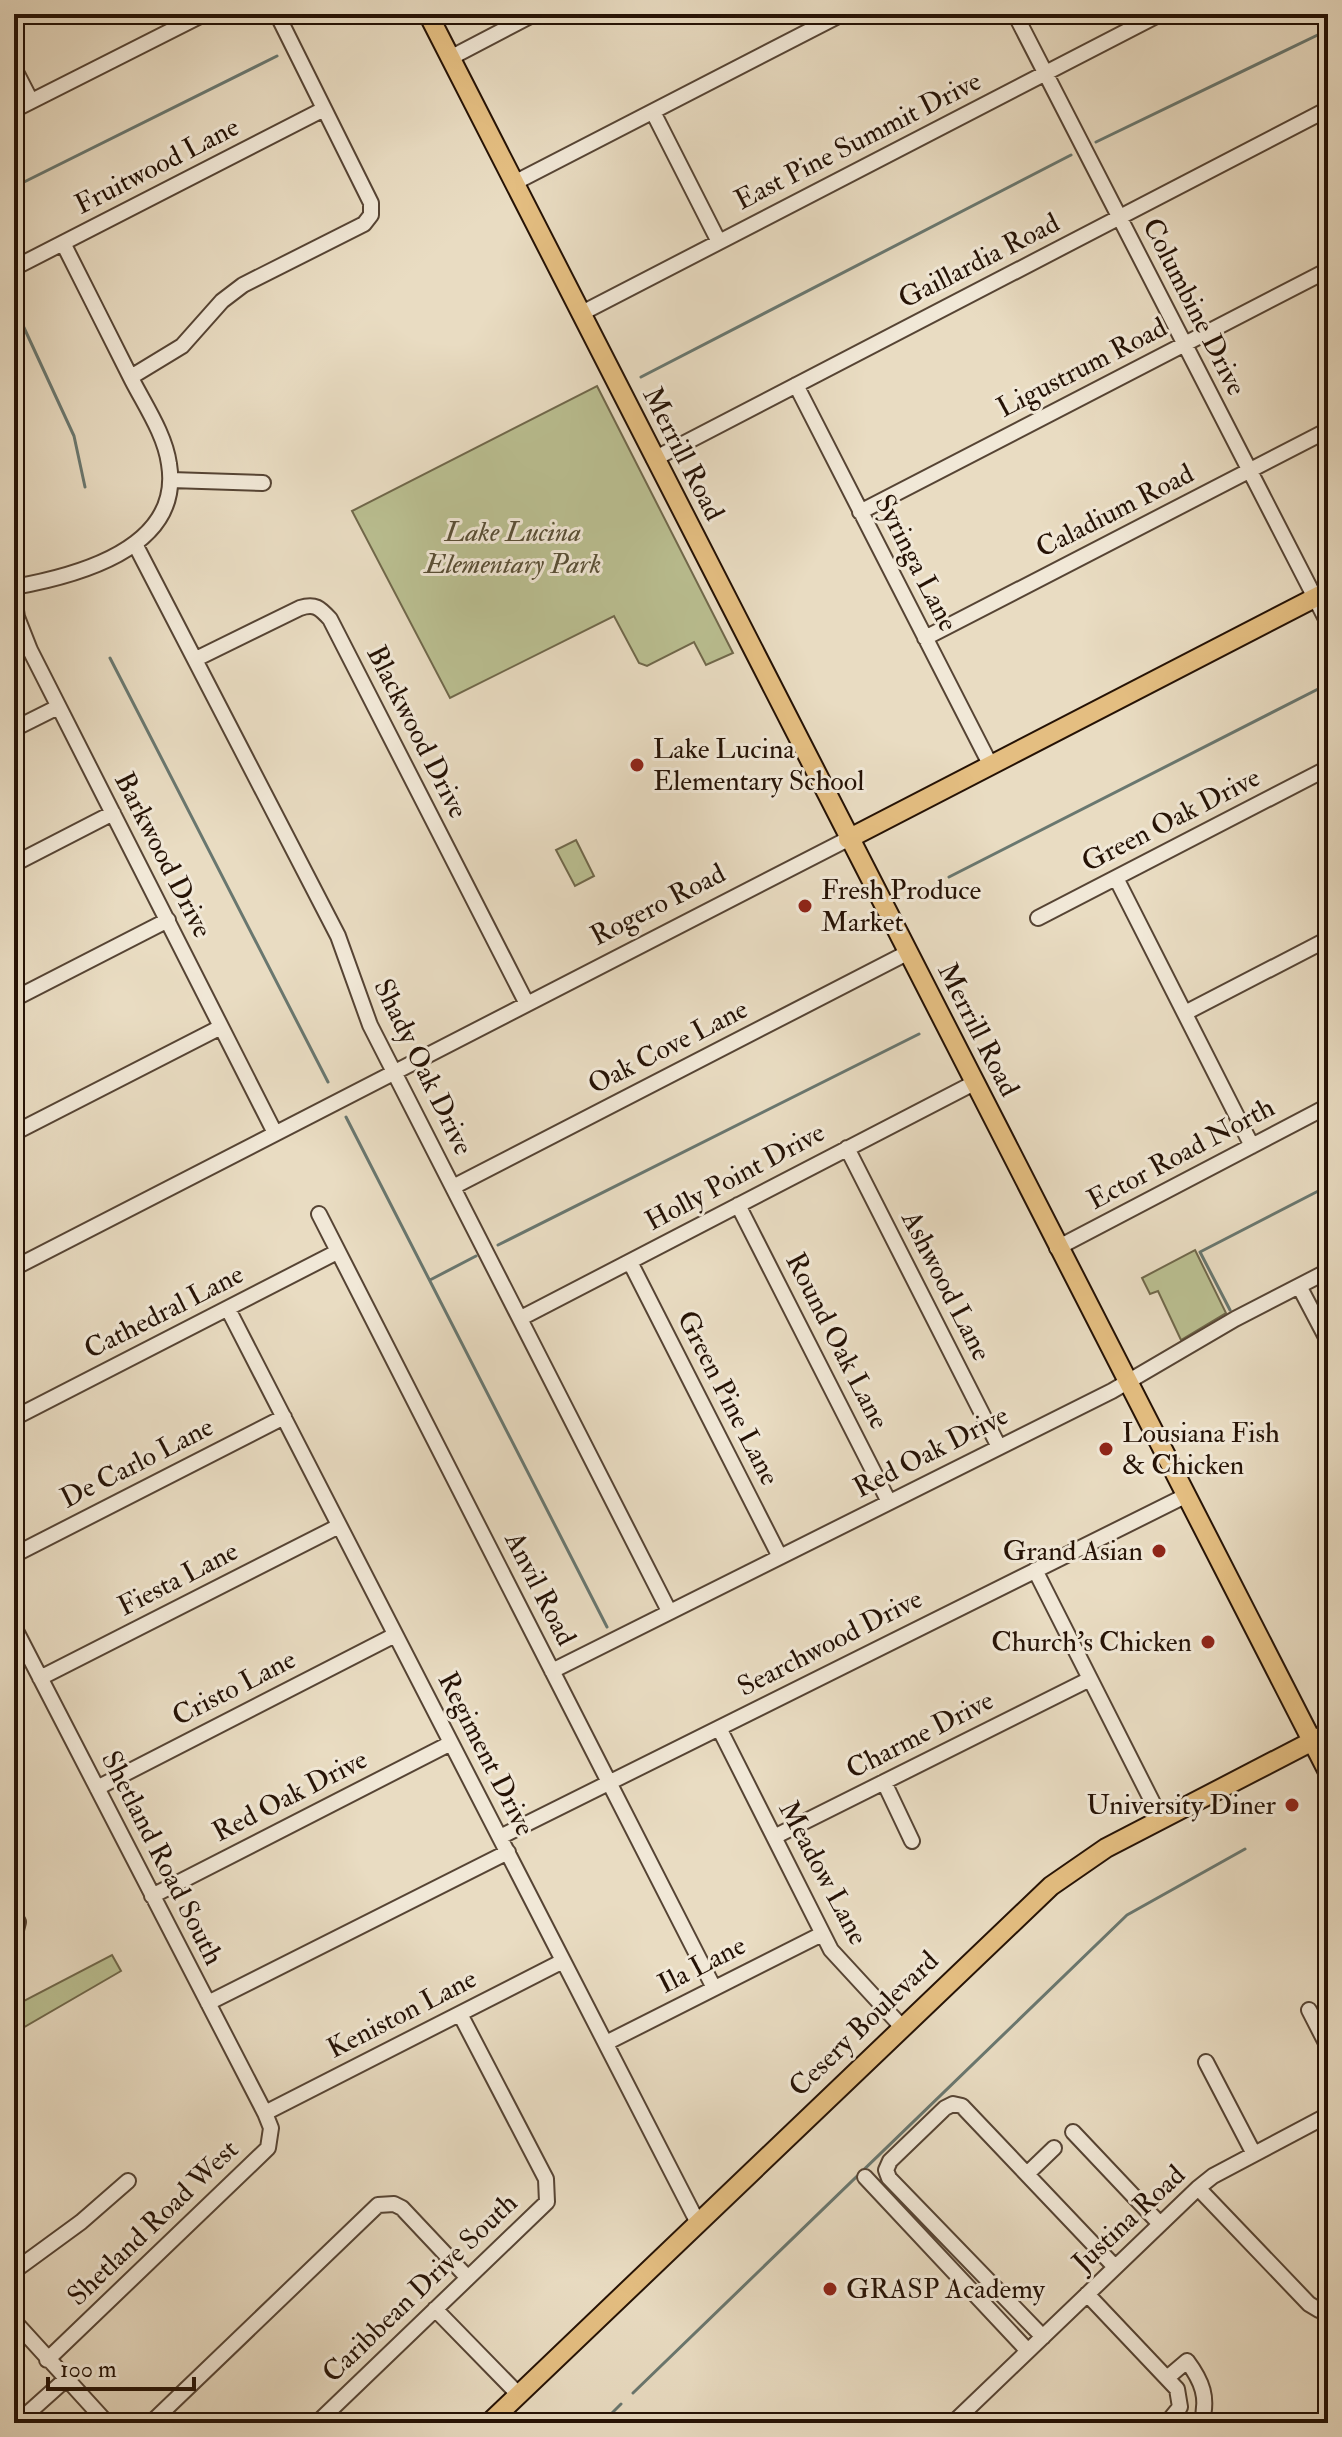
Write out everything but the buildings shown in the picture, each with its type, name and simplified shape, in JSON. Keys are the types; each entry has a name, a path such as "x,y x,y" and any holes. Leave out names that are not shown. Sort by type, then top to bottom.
{"main road":[{"name":"Merrill Road","path":"428,14 1185,1496 1320,1738 1328,1772"},
{"name":"Rogero Road","path":"848,839 1321,594"},
{"name":"Cesery Boulevard","path":"489,2423 1051,1886 1106,1848 1320,1738"}],"street":[{"path":"14,110 204,14"},
{"path":"131,377 182,346 222,301 243,285 364,224 371,215 371,203 277,14"},
{"path":"450,58 534,14"},
{"path":"514,183 842,14"},
{"name":"Columbine Drive","path":"1015,14 1250,471 1321,594 1328,623"},
{"name":"East Pine Summit Drive","path":"580,314 1160,14"},
{"path":"14,68 31,101"},
{"name":"Fruitwood Lane","path":"14,268 324,109"},
{"name":"Gaillardia Road","path":"654,459 1328,109"},
{"path":"653,112 719,242"},
{"path":"14,587 79,573 135,544 146,536 161,513 171,480 164,443 63,243"},
{"name":"Ligustrum Road","path":"860,512 1328,270"},
{"name":"Syringa Lane","path":"796,385 990,764"},
{"name":"Caladium Road","path":"925,638 1328,430"},
{"path":"171,480 263,483"},
{"name":"Shady Oak Drive","path":"135,544 338,936 354,989 394,1072 669,1611"},
{"name":"Barkwood Drive","path":"14,598 22,633 58,707 275,1133"},
{"name":"Blackwood Drive","path":"196,659 300,608 311,604 320,608 330,619 527,1004"},
{"path":"14,729 58,707"},
{"name":"Green Oak Drive","path":"1038,918 1328,768"},
{"path":"14,864 113,813"},
{"name":"Rogero Road","path":"14,1268 848,839"},
{"path":"1116,878 1252,1146"},
{"path":"14,999 168,920"},
{"path":"1185,1013 1328,939"},
{"name":"Oak Cove Lane","path":"453,1187 907,953"},
{"path":"14,1133 221,1027"},
{"name":"Holly Point Drive","path":"521,1318 974,1083"},
{"name":"Ector Road North","path":"1057,1248 1328,1106"},
{"name":"Ashwood Lane","path":"847,1148 999,1447"},
{"name":"Round Oak Lane","path":"738,1205 889,1502"},
{"name":"Anvil Road","path":"319,1214 714,1988"},
{"name":"Cathedral Lane","path":"14,1418 337,1252"},
{"name":"Green Pine Lane","path":"630,1262 780,1557"},
{"name":"Red Oak Drive","path":"552,1671 1127,1383 1328,1271"},
{"path":"1299,1286 1328,1341"},
{"name":"Regiment Drive","path":"228,1309 698,2223"},
{"name":"De Carlo Lane","path":"14,1555 284,1417"},
{"name":"Searchwood Drive","path":"500,1837 1185,1496"},
{"name":"Fiesta Lane","path":"40,1678 339,1526"},
{"path":"1035,1570 1161,1819"},
{"name":"Shetland Road South","path":"14,1627 265,2113"},
{"name":"Cristo Lane","path":"97,1788 395,1635"},
{"name":"Charme Drive","path":"774,1837 1090,1679"},
{"name":"Meadow Lane","path":"719,1728 822,1934 844,1968 902,2027"},
{"name":"Red Oak Drive","path":"152,1896 451,1743"},
{"path":"884,1782 912,1841"},
{"path":"208,2003 508,1852"},
{"path":"14,1915 18,1922 15,1937"},
{"name":"Ila Lane","path":"606,2043 822,1934"},
{"name":"Keniston Lane","path":"265,2113 563,1961"},
{"path":"1309,2010 1328,2047"},
{"name":"Caribbean Drive South","path":"317,2423 542,2207 549,2194 546,2179 460,2014"},
{"path":"1206,2062 1254,2154"},
{"path":"1043,2337 889,2178 886,2170 890,2161 953,2104 962,2106 1115,2267"},
{"name":"Shetland Road West","path":"47,2360 268,2148 271,2128 265,2113"},
{"name":"Justina Road","path":"953,2423 1198,2188 1328,2115"},
{"path":"1073,2132 1160,2224"},
{"path":"1027,2174 1054,2148"},
{"path":"865,2177 1028,2351"},
{"path":"14,2271 81,2222 128,2181"},
{"path":"1198,2188 1309,2304 1319,2310 1328,2310"},
{"path":"151,2423 371,2210 386,2203 402,2208 467,2277"},
{"path":"1087,2294 1167,2378 1180,2397 1180,2407 1167,2423"},
{"path":"435,2309 519,2395"},
{"path":"14,2321 107,2423"},
{"path":"1167,2378 1187,2361 1194,2370 1205,2396 1201,2423"},
{"path":"17,2423 65,2380"}],"green space":[{"name":"Lake Lucina Elementary Park","path":"597,386 733,653 706,665 694,642 647,666 639,663 614,616 450,698 352,511"},
{"path":"576,840 594,876 575,886 556,850"},
{"path":"1195,1250 1226,1313 1181,1340 1158,1291 1150,1294 1142,1278"},
{"path":"112,1955 121,1971 14,2033 14,2006"}],"waterway":[{"path":"1096,142 1328,30"},
{"path":"14,187 277,56"},
{"path":"641,377 1071,155"},
{"path":"14,306 74,436 85,487"},
{"path":"110,658 328,1082"},
{"path":"949,877 1328,684"},
{"path":"498,1245 919,1034"},
{"path":"346,1117 607,1627"},
{"path":"1230,1310 1200,1252 1328,1186"},
{"path":"430,1280 476,1256"},
{"path":"633,2393 1127,1915 1245,1849"},
{"path":"602,2423 621,2404"}],"place":[{"name":"Lake Lucina Elementary School","path":"637,765"},
{"name":"Fresh Produce Market","path":"805,906"},
{"name":"Lousiana Fish & Chicken","path":"1106,1449"},
{"name":"Grand Asian","path":"1159,1551"},
{"name":"Church's Chicken","path":"1208,1642"},
{"name":"University Diner","path":"1292,1805"},
{"name":"GRASP Academy","path":"830,2289"}]}
